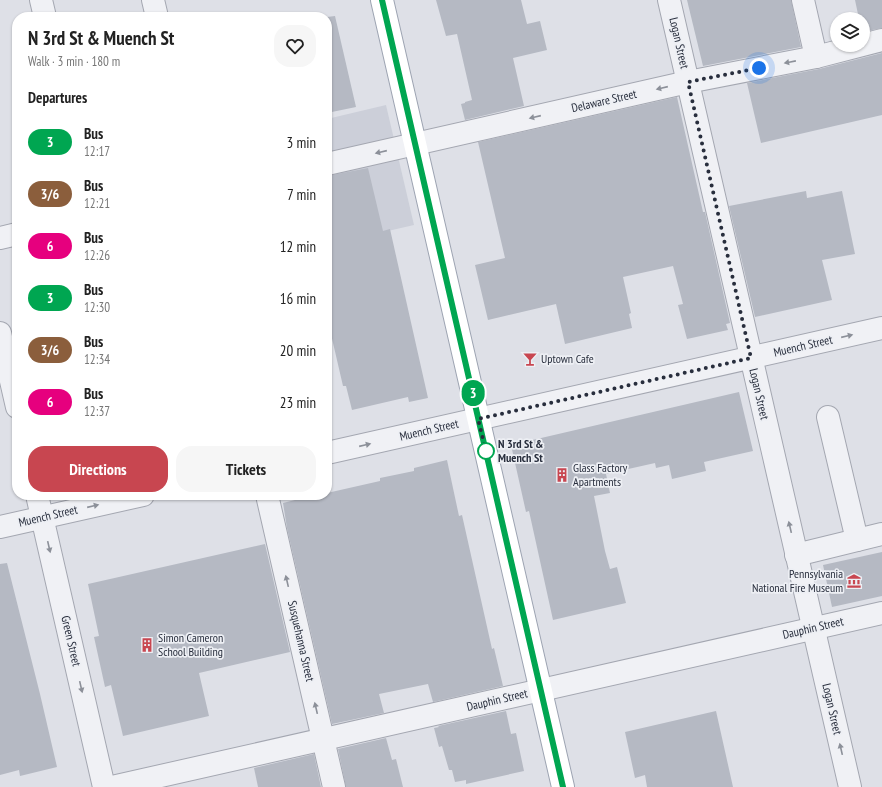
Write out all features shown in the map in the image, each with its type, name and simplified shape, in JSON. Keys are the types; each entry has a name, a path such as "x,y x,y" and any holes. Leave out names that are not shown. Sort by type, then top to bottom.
{"main road":[{"path":"382,0 563,787"}],"street":[{"path":"41,0 44,12"},
{"path":"153,0 156,12"},
{"name":"Logan Street","path":"669,0 850,787"},
{"path":"803,0 816,57"},
{"name":"Delaware Street","path":"332,163 688,82 816,57 882,40"},
{"path":"0,238 12,235"},
{"name":"Muench Street","path":"332,452 882,328"},
{"path":"0,332 12,385"},
{"path":"828,417 857,540"},
{"name":"Green Street","path":"38,500 104,787"},
{"name":"Muench Street","path":"0,527 121,500"},
{"name":"Susquehanna Street","path":"268,500 334,787"},
{"path":"796,555 882,534"},
{"name":"Dauphin Street","path":"112,787 882,613"}],"shaded area":[{"path":"386,105 414,225 332,244 332,118"}],"building":[{"path":"436,0 521,0 527,24 540,21 547,50 513,58 524,106 465,120 461,104 472,100 457,34 446,36"},
{"path":"687,0 791,0 801,47 703,66"},
{"path":"855,0 882,0 882,28 870,31 870,12 858,12"},
{"path":"332,16 335,16 356,107 332,112"},
{"path":"882,53 882,115 761,143 747,83 819,69"},
{"path":"677,97 730,323 726,324 728,330 687,339 678,305 683,304 673,266 623,277 631,313 629,314 632,328 565,344 556,304 488,320 475,265 505,258 478,142"},
{"path":"368,168 383,231 390,229 428,398 409,402 408,397 352,410 346,386 343,386 332,339 332,175"},
{"path":"806,191 807,198 842,191 855,254 822,260 832,300 755,317 729,206"},
{"path":"739,392 753,451 704,462 706,471 672,479 669,465 656,468 655,463 606,474 610,493 594,496 610,569 617,567 626,603 553,620 529,511 526,512 511,445"},
{"path":"447,460 459,516 462,515 492,649 494,648 503,686 433,702 428,684 379,694 384,713 332,724 287,528 283,503 295,500 332,500 332,492 380,481 380,478 414,471 414,468"},
{"name":"Simon Cameron School Building","path":"265,544 290,652 199,673 209,716 123,736 111,685 105,687 94,637 99,636 88,584"},
{"name":"Pennsylvania National Fire Museum","path":"882,552 882,596 832,607 823,565"},
{"path":"7,563 57,767 20,776 19,770 0,775 0,564"},
{"path":"506,711 511,734 516,733 524,771 466,784 466,780 455,782 452,770 449,770 442,746 439,747 434,728"},
{"path":"716,711 733,787 647,787 645,775 635,778 625,732"},
{"path":"386,738 392,760 396,759 403,787 346,787 338,749"},
{"path":"314,754 321,787 258,787 254,768"}],"bus line":[{"name":"3","path":"382,0 563,787"}],"place":[{"name":"Uptown Cafe","path":"530,359"},
{"name":"N 3rd St & Muench St","path":"486,451"},
{"name":"Glass Factory Apartments","path":"562,475"},
{"name":"Pennsylvania National Fire Museum","path":"854,581"},
{"name":"Simon Cameron School Building","path":"147,645"}],"route":[{"path":"486,451 478,419 751,358 688,82 759,68"}]}
